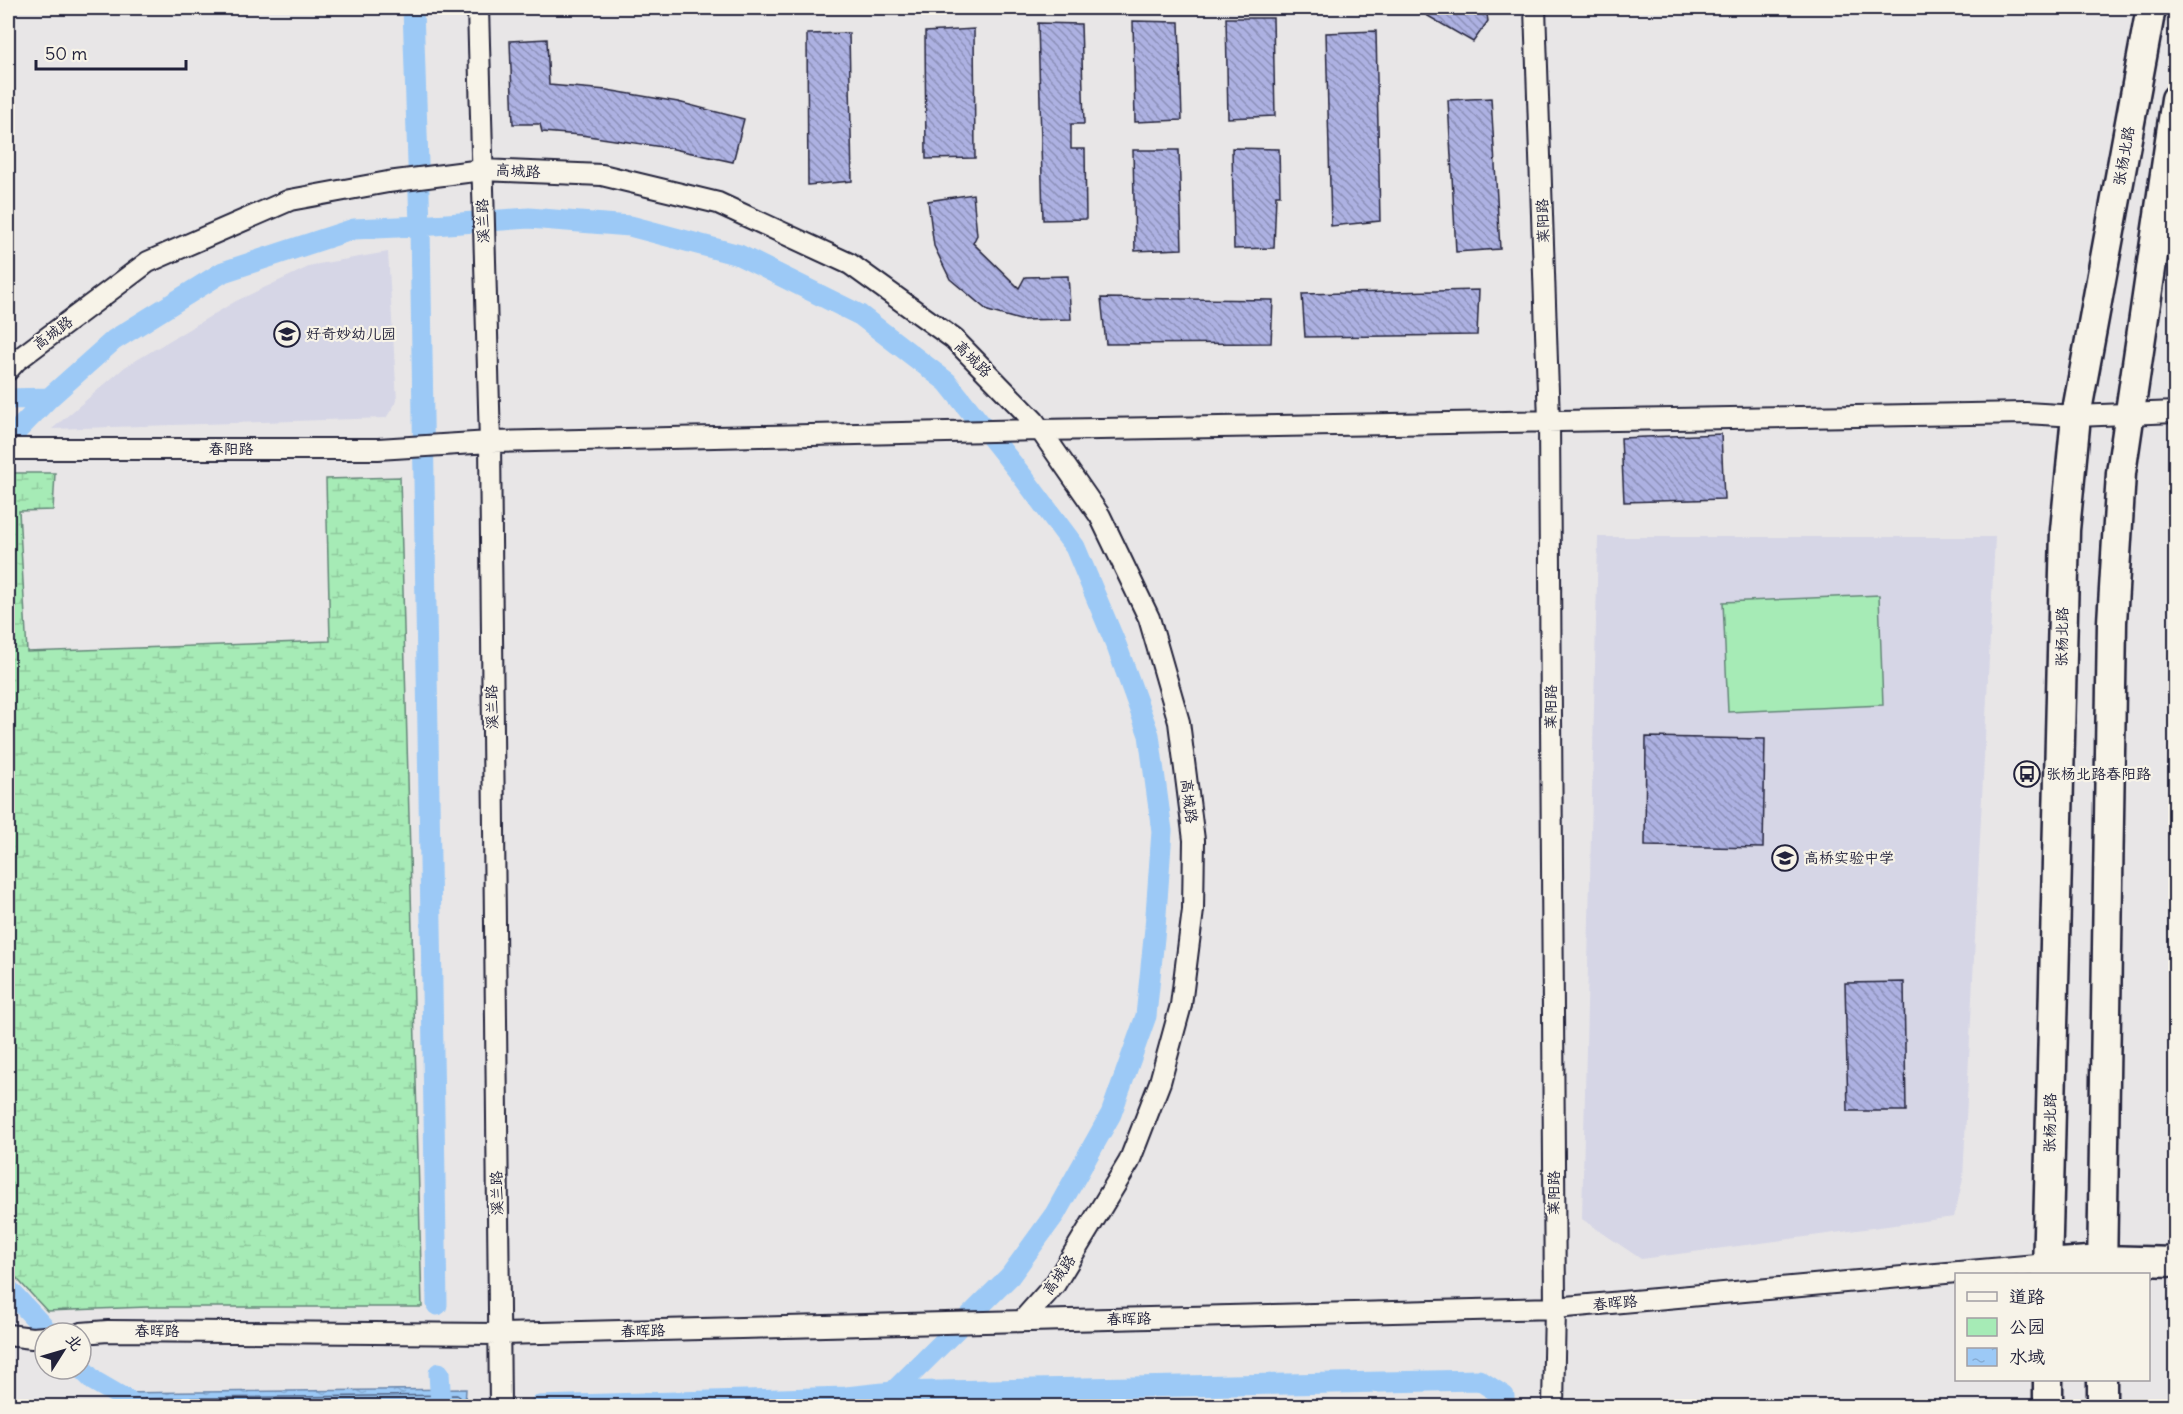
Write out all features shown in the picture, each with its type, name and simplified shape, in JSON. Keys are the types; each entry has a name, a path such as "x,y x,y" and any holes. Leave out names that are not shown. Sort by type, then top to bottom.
{"main road":[{"name":"张杨北路","path":"2047,1270 2065,530 2076,416 2151,8"},
{"path":"2102,1267 2112,622 2121,473 2175,99"},
{"name":"春晖路","path":"2047,1270 2175,1262"},
{"path":"2048,1381 2048,1407"},
{"path":"2102,1381 2102,1407"}],"street":[{"name":"溪兰路","path":"478,8 490,442 500,1407"},
{"name":"莱阳路","path":"1535,8 1550,421 1555,1308 1553,1407"},
{"name":"高城路","path":"12,365 148,262 290,200 388,182 482,170 602,175 718,203 850,264 954,339 1034,421 1100,516 1149,618 1179,722 1194,840 1193,910 1180,1005 1161,1082 1129,1162 1055,1284 1022,1321"},
{"name":"春阳路","path":"8,449 378,449 490,442 940,432 2026,413 2076,416 2175,412"},
{"name":"春晖路","path":"2008,1273 2047,1270"},
{"name":"春晖路","path":"93,1332 499,1334 1555,1308 1955,1277"},
{"path":"8,1335 33,1337"}],"shaded area":[{"name":"好奇妙幼儿园","path":"388,252 397,401 386,418 52,429 125,367 236,301 313,265"},
{"name":"高桥实验中学","path":"1598,537 1995,537 1963,1179 1954,1217 1641,1259 1582,1219"}],"green space":[{"path":"8,473 55,473 53,510 19,511 27,652 330,641 326,479 400,477 422,1307 147,1307 47,1311 8,1269"},
{"path":"1879,595 1883,705 1728,712 1723,602"}],"water":[{"path":"466,1389 465,1406 118,1406 117,1393"}],"building":[{"path":"1414,8 1486,8 1488,21 1473,42"},
{"path":"1226,18 1273,18 1275,116 1228,118"},
{"path":"1133,21 1179,22 1182,120 1135,122"},
{"path":"1038,23 1081,24 1084,124 1071,124 1071,149 1085,149 1086,219 1043,220"},
{"path":"974,29 975,158 926,159 925,32"},
{"path":"1376,31 1380,221 1331,226 1326,33"},
{"path":"849,33 852,181 808,185 807,34"},
{"path":"547,39 549,85 607,90 678,102 744,119 733,162 669,148 581,135 542,132 540,124 513,124 510,41"},
{"path":"1491,98 1500,249 1456,252 1448,100"},
{"path":"1232,148 1279,149 1280,195 1276,195 1274,248 1234,249"},
{"path":"1133,150 1179,150 1182,249 1135,251"},
{"path":"973,194 977,235 973,243 1019,288 1025,277 1068,276 1071,319 1020,320 988,311 950,279 934,246 928,201"},
{"path":"1479,290 1477,335 1305,337 1302,294"},
{"path":"1101,298 1273,300 1271,343 1106,344"},
{"path":"1721,434 1724,499 1624,502 1621,438"},
{"path":"1646,737 1765,739 1763,848 1645,846"},
{"path":"1904,982 1906,1111 1848,1111 1845,983"}],"waterway":[{"path":"413,8 420,226 437,1305"},
{"path":"8,440 49,398 114,340 223,272 354,229 529,218 630,226 739,255 860,315 947,382 1023,477 1075,547 1117,647 1149,735 1162,831 1146,1016 1111,1114 1055,1214 1010,1276 893,1392"},
{"path":"8,399 49,398"},
{"path":"8,1289 38,1321"},
{"path":"439,1373 441,1406"},
{"path":"93,1380 137,1406"},
{"path":"539,1406 846,1397 893,1392 1479,1380 1504,1396 1504,1406"}],"place":[{"name":"好奇妙幼儿园","path":"287,334"},
{"name":"张杨北路春阳路","path":"2027,774"},
{"name":"高桥实验中学","path":"1785,858"}]}
